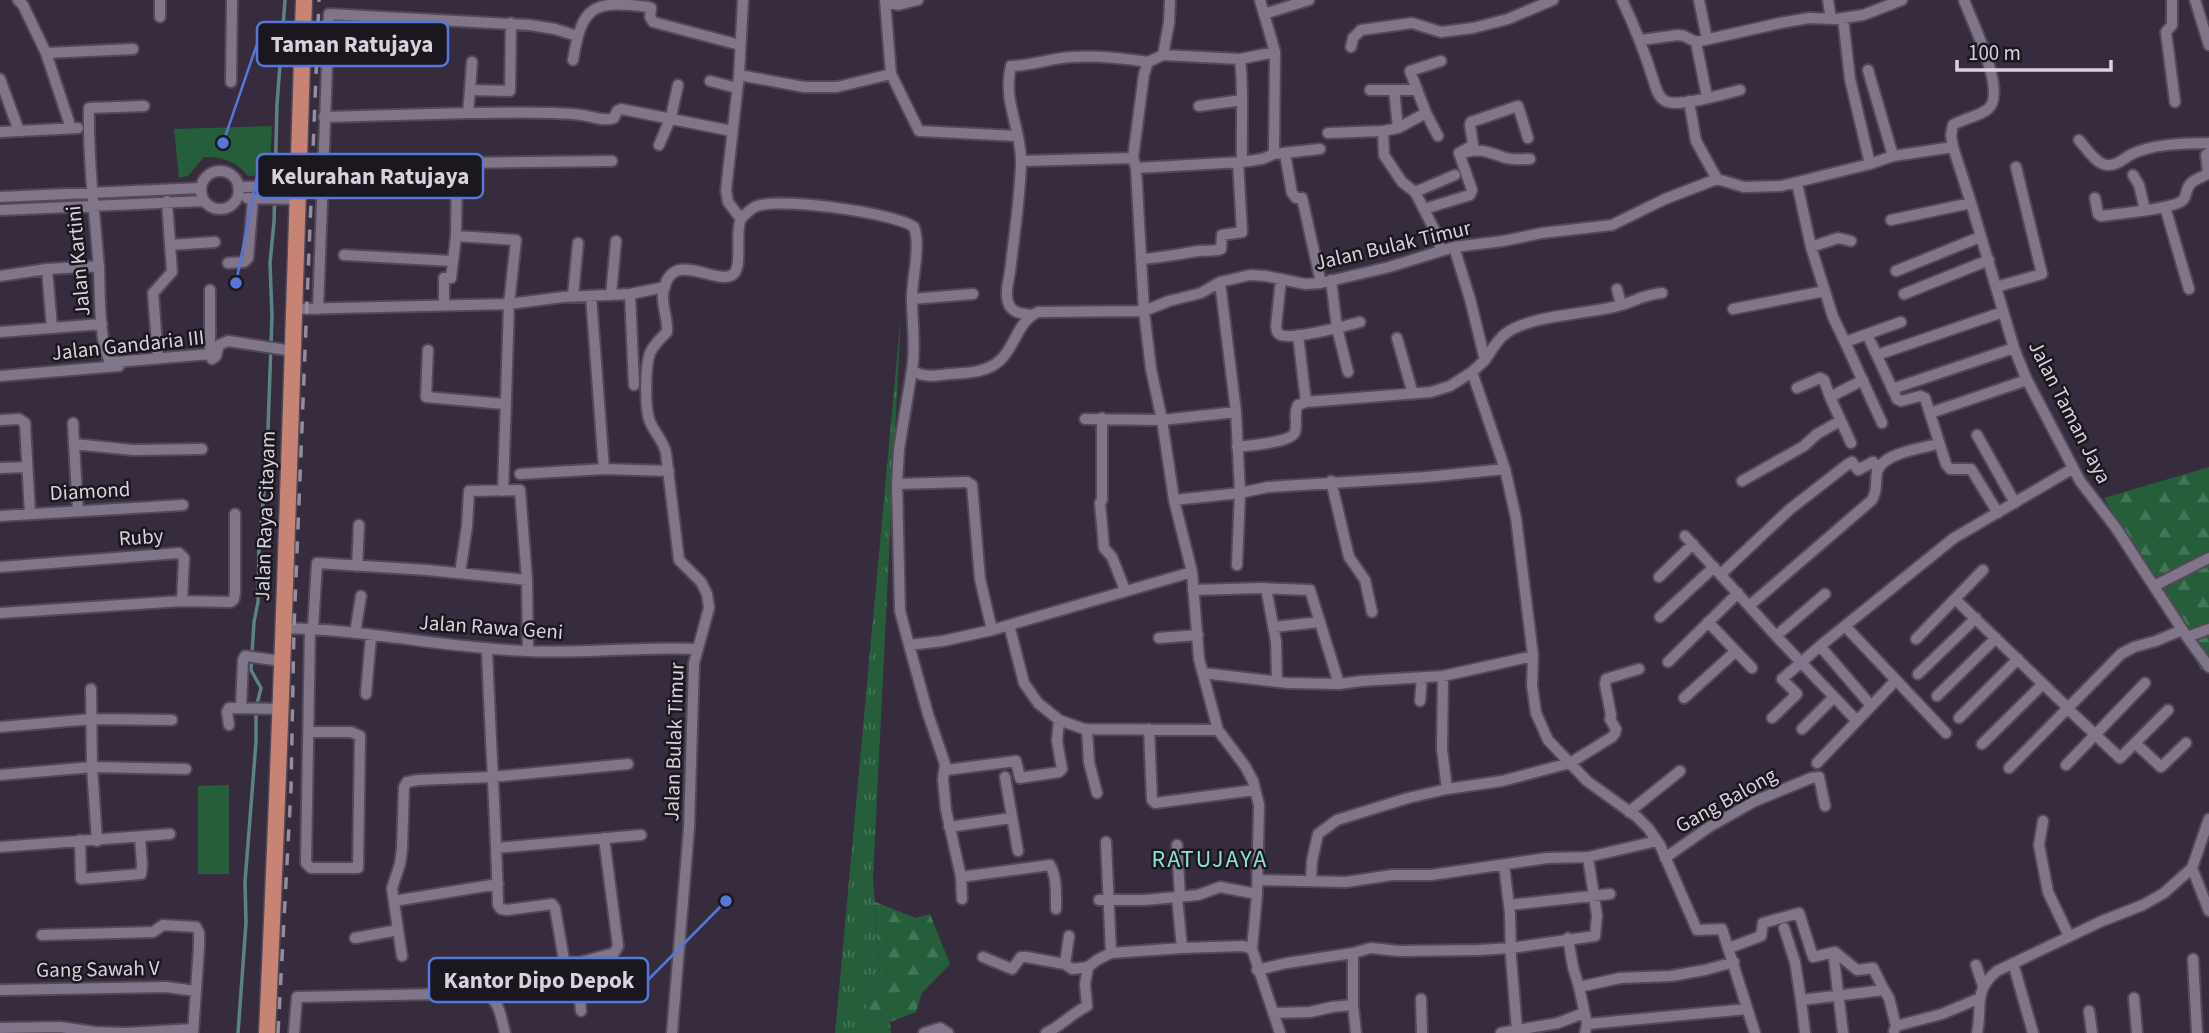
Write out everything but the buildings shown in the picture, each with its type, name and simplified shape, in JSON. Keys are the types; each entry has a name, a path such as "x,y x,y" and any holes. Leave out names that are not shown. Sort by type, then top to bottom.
{"main road":[{"name":"Jalan Raya Citayam","path":"267,1033 272,709 274,660 282,628 286,350 294,309 291,192 303,73 304,0"}],"street":[{"path":"18,0 46,53 71,128"},
{"path":"160,0 160,17"},
{"path":"231,82 232,0"},
{"path":"741,219 728,202 726,190 739,75 743,0"},
{"path":"918,0 898,5 886,1 891,74 919,131 1017,136"},
{"path":"1163,55 1170,0"},
{"path":"1260,0 1275,52 1279,154 1292,192 1296,198 1302,198 1348,372"},
{"path":"1264,14 1310,0"},
{"path":"1351,47 1353,38 1361,30 1412,23 1441,32 1473,28 1508,19 1553,0"},
{"path":"1622,0 1641,40 1661,97 1666,102 1689,101 1740,90"},
{"path":"1699,0 1707,97"},
{"path":"1828,0 1831,19"},
{"path":"1641,40 1678,35 1702,41 1809,18 1831,19 1863,15 1902,0"},
{"path":"1689,101 1696,141 1717,179 1744,187 1797,183 1893,156 1953,147 1951,135 1954,125 1961,119 1989,109 1994,95 1991,70 1964,0"},
{"path":"2172,0 2172,26 2166,32 2175,102"},
{"path":"2195,0 2209,45"},
{"path":"573,60 577,36 588,13 604,3 648,7 651,8 650,17 653,22 740,45"},
{"path":"318,309 329,14 511,23 555,29 577,36"},
{"path":"1843,18 1850,79 1870,164"},
{"path":"470,90 510,91 511,23"},
{"path":"46,53 132,49"},
{"path":"1032,315 1016,312 1010,307 1006,288 1021,161 1009,87 1012,66 1069,57 1113,57 1148,62 1163,55 1240,59 1275,52"},
{"path":"1141,260 1217,251 1221,249 1222,236 1241,232 1240,59"},
{"path":"1438,136 1426,113 1411,70 1441,61"},
{"path":"468,113 472,62"},
{"path":"1148,62 1144,74 1134,163 1144,311 1151,369 1174,500 1192,572 1199,659 1218,730 1245,766 1253,781 1259,805 1258,880 1252,948 1280,1033"},
{"path":"1868,71 1893,156"},
{"path":"739,75 804,87 837,87 891,74"},
{"path":"0,79 19,131"},
{"path":"710,81 737,88"},
{"path":"659,145 671,117 678,85"},
{"path":"1370,90 1417,90"},
{"path":"1394,90 1398,128"},
{"path":"1514,94 1528,138"},
{"path":"1199,106 1242,100"},
{"path":"65,108 144,106"},
{"path":"1459,153 1473,145 1471,122 1518,106"},
{"name":"Jalan Kartini","path":"89,108 88,127 102,324 109,360 116,362 210,354 210,290"},
{"path":"324,117 548,113 584,115 609,120 614,118 621,108 732,131"},
{"path":"1328,133 1398,128 1426,113"},
{"path":"0,132 88,127"},
{"path":"1383,131 1384,155 1402,182 1415,192 1441,250"},
{"path":"2079,140 2097,160 2109,166 2134,153 2179,143 2209,143"},
{"name":"Jalan Taman Jaya","path":"1953,147 2014,348 2027,380 2073,469 2209,667"},
{"path":"1021,161 1240,162 1320,149"},
{"path":"1459,153 1480,150 1507,158 1530,159"},
{"path":"1424,209 1470,195 1472,190 1459,153"},
{"path":"2095,198 2098,214 2101,216 2165,207 2183,200 2188,185 2209,176 2206,155 2209,153"},
{"path":"444,305 444,278 451,278 456,236 459,163 612,161"},
{"path":"1996,287 2042,274 2016,167"},
{"path":"238,193 233,177 222,172 211,174 202,182 204,201 218,209 229,206 238,193 266,185 291,192"},
{"path":"1415,192 1455,175"},
{"path":"2133,175 2139,185 2145,210"},
{"name":"Jalan Bulak Timur","path":"1032,315 1046,312 1144,311 1201,293 1220,282 1250,275 1306,284 1388,267 1454,247 1612,225 1665,199 1717,179"},
{"path":"1797,183 1811,247 1833,317 1882,423"},
{"path":"0,197 201,188"},
{"path":"238,193 253,198 291,192"},
{"path":"228,262 244,262 248,258 253,198"},
{"path":"158,358 153,293 172,272 167,201"},
{"path":"0,202 0,211 204,201"},
{"path":"294,309 509,304 573,296 630,294 665,287 667,279 681,271 692,269 724,278 734,275 738,269 737,241 741,219 755,206 779,202 848,210 911,224 916,230 917,243 912,299 914,352 899,449 897,484 900,611 946,770 943,779 961,877 962,899"},
{"path":"1891,220 1971,203"},
{"path":"2165,207 2189,289"},
{"path":"456,236 516,240 509,304 503,491"},
{"path":"1896,271 1980,237"},
{"path":"1811,247 1838,238 1851,241"},
{"path":"611,295 615,241"},
{"path":"170,245 215,242"},
{"path":"573,296 578,243"},
{"path":"1454,247 1485,360"},
{"path":"344,255 452,261"},
{"path":"1904,294 1989,260"},
{"name":"Jalan Kartini","path":"0,276 99,266"},
{"path":"47,270 52,328"},
{"path":"1281,279 1276,326 1277,332 1285,337 1360,322"},
{"path":"1220,282 1236,412 1240,493 1237,565"},
{"name":"Jalan Bulak Timur","path":"665,287 663,296 668,319 667,332 649,355 647,405 649,419 664,442 679,560 696,575 707,594 709,608 698,649 692,693 689,828 672,1033"},
{"path":"1617,289 1621,305"},
{"path":"1733,309 1825,291"},
{"path":"912,299 972,293"},
{"path":"1237,447 1292,437 1295,432 1294,412 1298,405 1306,402 1413,394 1450,387 1485,360 1505,334 1520,326 1621,305 1644,295 1662,293"},
{"path":"630,294 634,385"},
{"path":"591,296 604,469"},
{"path":"1877,355 2003,312"},
{"path":"912,370 930,376 980,371 993,366 1007,353 1032,315"},
{"path":"1845,342 1900,322"},
{"name":"Jalan Kartini","path":"0,332 102,324"},
{"path":"1867,334 1897,399 1901,401 1920,396 1925,398 1938,444 1950,469 1971,469 1998,513"},
{"path":"1298,335 1306,402"},
{"path":"1397,338 1413,394"},
{"name":"Jalan Gandaria III","path":"0,376 211,359 216,356 219,345 228,341 286,350"},
{"path":"1892,389 2014,348"},
{"path":"428,350 426,397 504,404"},
{"path":"1472,372 1505,469 1516,519 1533,656 1532,685 1536,713 1548,740 1587,781 1648,828 1665,858 1695,928 1700,932 1722,929 1755,1033"},
{"path":"1797,388 1820,378 1824,380 1851,443"},
{"path":"1830,397 1863,380"},
{"path":"1930,413 2027,380"},
{"path":"1085,419 1162,420 1236,412"},
{"path":"1102,418 1100,503 1104,548 1112,557 1125,590"},
{"path":"0,420 19,419 25,423 30,514"},
{"path":"1742,481 1804,446 1817,434 1840,421"},
{"path":"73,423 78,511"},
{"path":"1977,435 2015,503"},
{"path":"74,444 133,450 202,449"},
{"path":"1749,606 1872,500 1878,469 1889,457 1938,444"},
{"path":"1660,617 1848,464 1852,462 1858,470 1873,463 1878,469"},
{"path":"0,468 27,467"},
{"path":"520,474 604,469 669,471"},
{"path":"1174,500 1331,481 1413,478 1505,469"},
{"path":"1772,718 1797,694 1782,679 1820,646 1954,538 2073,469"},
{"path":"1331,481 1349,557 1365,580 1372,612"},
{"path":"897,484 967,482 972,485 980,579 992,630"},
{"path":"460,573 469,491 521,492 527,580 528,652"},
{"name":"Diamond","path":"0,516 183,505"},
{"path":"0,613 182,601 231,603 234,599 234,514"},
{"path":"357,566 359,525"},
{"path":"1659,577 1689,540 1857,721"},
{"name":"Ruby","path":"0,566 178,553 184,558 182,601"},
{"path":"2154,586 2209,558"},
{"path":"309,732 351,732 360,736 358,868 307,866 309,732 312,628 317,564 527,580"},
{"path":"1916,639 1983,570"},
{"path":"909,645 992,630 1192,572"},
{"path":"1266,588 1273,627 1277,681"},
{"path":"1193,590 1310,590 1339,684"},
{"path":"1668,662 1738,593"},
{"path":"1776,636 1825,594"},
{"path":"355,632 361,596"},
{"path":"1955,598 2120,758 2168,710"},
{"path":"1918,674 1976,618"},
{"path":"1273,627 1320,622"},
{"path":"1708,622 1752,668"},
{"path":"1009,625 1024,683 1038,703 1059,720 1087,729 1218,730"},
{"path":"1845,626 1946,733"},
{"name":"Jalan Rawa Geni","path":"282,628 355,632 528,652 634,648 698,649"},
{"path":"2009,768 2121,654 2134,647 2209,629"},
{"path":"1159,638 1198,635"},
{"path":"366,694 372,636"},
{"path":"1937,696 1996,638"},
{"path":"1820,646 1868,702"},
{"path":"487,649 498,905 507,910 552,904 566,962 578,962 614,953 618,946 604,838"},
{"path":"1684,698 1735,651"},
{"path":"246,707 243,660 250,656 274,660"},
{"path":"1203,673 1339,684 1443,676 1533,656"},
{"path":"1959,718 2018,659"},
{"path":"1311,880 1318,834 1337,820 1447,789 1502,780 1570,763 1615,733 1616,729 1610,719 1606,679 1639,669"},
{"path":"1443,676 1442,749 1447,789"},
{"path":"1420,701 1422,678"},
{"path":"1817,763 1896,680"},
{"path":"2066,765 2145,682"},
{"path":"1982,744 2043,684"},
{"path":"91,689 97,841"},
{"path":"1802,729 1834,697"},
{"path":"229,725 228,709 272,709"},
{"path":"0,727 92,719 172,720"},
{"path":"946,770 1016,761 1020,778 1059,772 1062,769 1057,741 1059,720"},
{"path":"1087,729 1089,762 1097,793"},
{"path":"1149,729 1152,800 1155,803 1255,790"},
{"path":"2135,743 2161,767 2186,743"},
{"path":"402,956 392,884 400,864 404,787 407,782 628,764"},
{"path":"0,775 92,767 186,769"},
{"path":"1629,811 1680,771"},
{"name":"Gang Balong","path":"1665,858 1709,827 1755,801 1816,776 1820,781 1825,806"},
{"path":"1004,777 1018,851"},
{"path":"950,827 1011,818"},
{"path":"2043,821 2039,845 2048,892 2069,936"},
{"path":"1977,1033 1983,986 1997,971 2155,898 2192,868 2209,821"},
{"path":"0,847 170,834"},
{"path":"497,848 641,835"},
{"path":"80,840 81,880 141,874 140,837"},
{"path":"1258,880 1346,882 1392,874 1431,875 1547,858 1587,857 1657,841"},
{"path":"1106,842 1104,900 1111,953"},
{"path":"1177,845 1182,948"},
{"path":"1258,970 1371,948 1399,951 1511,948 1595,936 1597,916 1587,857"},
{"path":"1504,864 1517,1030"},
{"path":"961,877 1050,865 1056,885 1056,909"},
{"path":"2192,868 2209,911"},
{"path":"394,901 498,884"},
{"path":"1104,900 1198,895 1220,887 1257,894"},
{"path":"1508,905 1610,894"},
{"path":"1729,948 1761,936 1763,923 1797,912 1800,914 1813,957 1835,952 1857,970 1873,968 1889,998 1895,1028 1942,1014 1980,998"},
{"path":"0,1028 60,1027 95,1032 193,1031 199,933 194,926 163,925 153,932 42,935"},
{"path":"1784,928 1795,962 1805,1033"},
{"path":"355,938 398,930"},
{"path":"1065,964 1069,936"},
{"path":"1568,938 1585,1023"},
{"path":"983,957 1012,969 1021,957 1065,964 1072,969 1088,967 1111,953 1182,948 1252,948"},
{"path":"1353,953 1356,1033"},
{"path":"1833,959 1843,1033"},
{"path":"2193,959 2197,1033"},
{"path":"578,962 581,1011"},
{"path":"1579,987 1620,978 1671,976 1734,962"},
{"path":"2013,963 2033,1033"},
{"path":"1976,965 1983,986"},
{"path":"1046,1033 1059,1030 1068,1016 1087,1006 1085,984 1088,967"},
{"name":"Gang Sawah V","path":"0,990 166,987 196,991"},
{"path":"1801,1000 1884,990"},
{"path":"294,1033 296,1001 300,996 486,993 498,1006 505,1033"},
{"path":"2134,998 2137,1033"},
{"path":"1421,999 1422,1033"},
{"path":"1273,1013 1310,1012 1332,1006 1353,1005"},
{"path":"1501,1033 1540,1030 1558,1024 1747,1009"},
{"path":"2089,1011 2092,1033"},
{"path":"924,1033 940,1028 948,1033"}],"green space":[{"path":"272,126 269,175 248,176 229,161 204,157 188,176 179,178 174,129"},
{"path":"901,314 873,878 880,979 866,1008 867,1033 835,1033"},
{"path":"2209,467 2209,668 2201,670 2104,498"},
{"path":"229,785 229,874 198,874 198,786"},
{"path":"875,902 916,918 930,914 950,964 922,993 916,1012 890,1022 891,1033 867,1033 866,1008 880,979"}],"waterway":[{"path":"238,1033 256,708 261,688 251,670 267,457 272,316 270,263 285,0"}],"railway":[{"path":"278,1033 291,788 294,628 319,0"}],"place":[{"name":"Taman Ratujaya","path":"223,143"},
{"name":"Kelurahan Ratujaya","path":"236,283"},
{"name":"Kantor Dipo Depok","path":"726,901"}],"district":[{"name":"RATUJAYA","path":"1210,859"}]}
